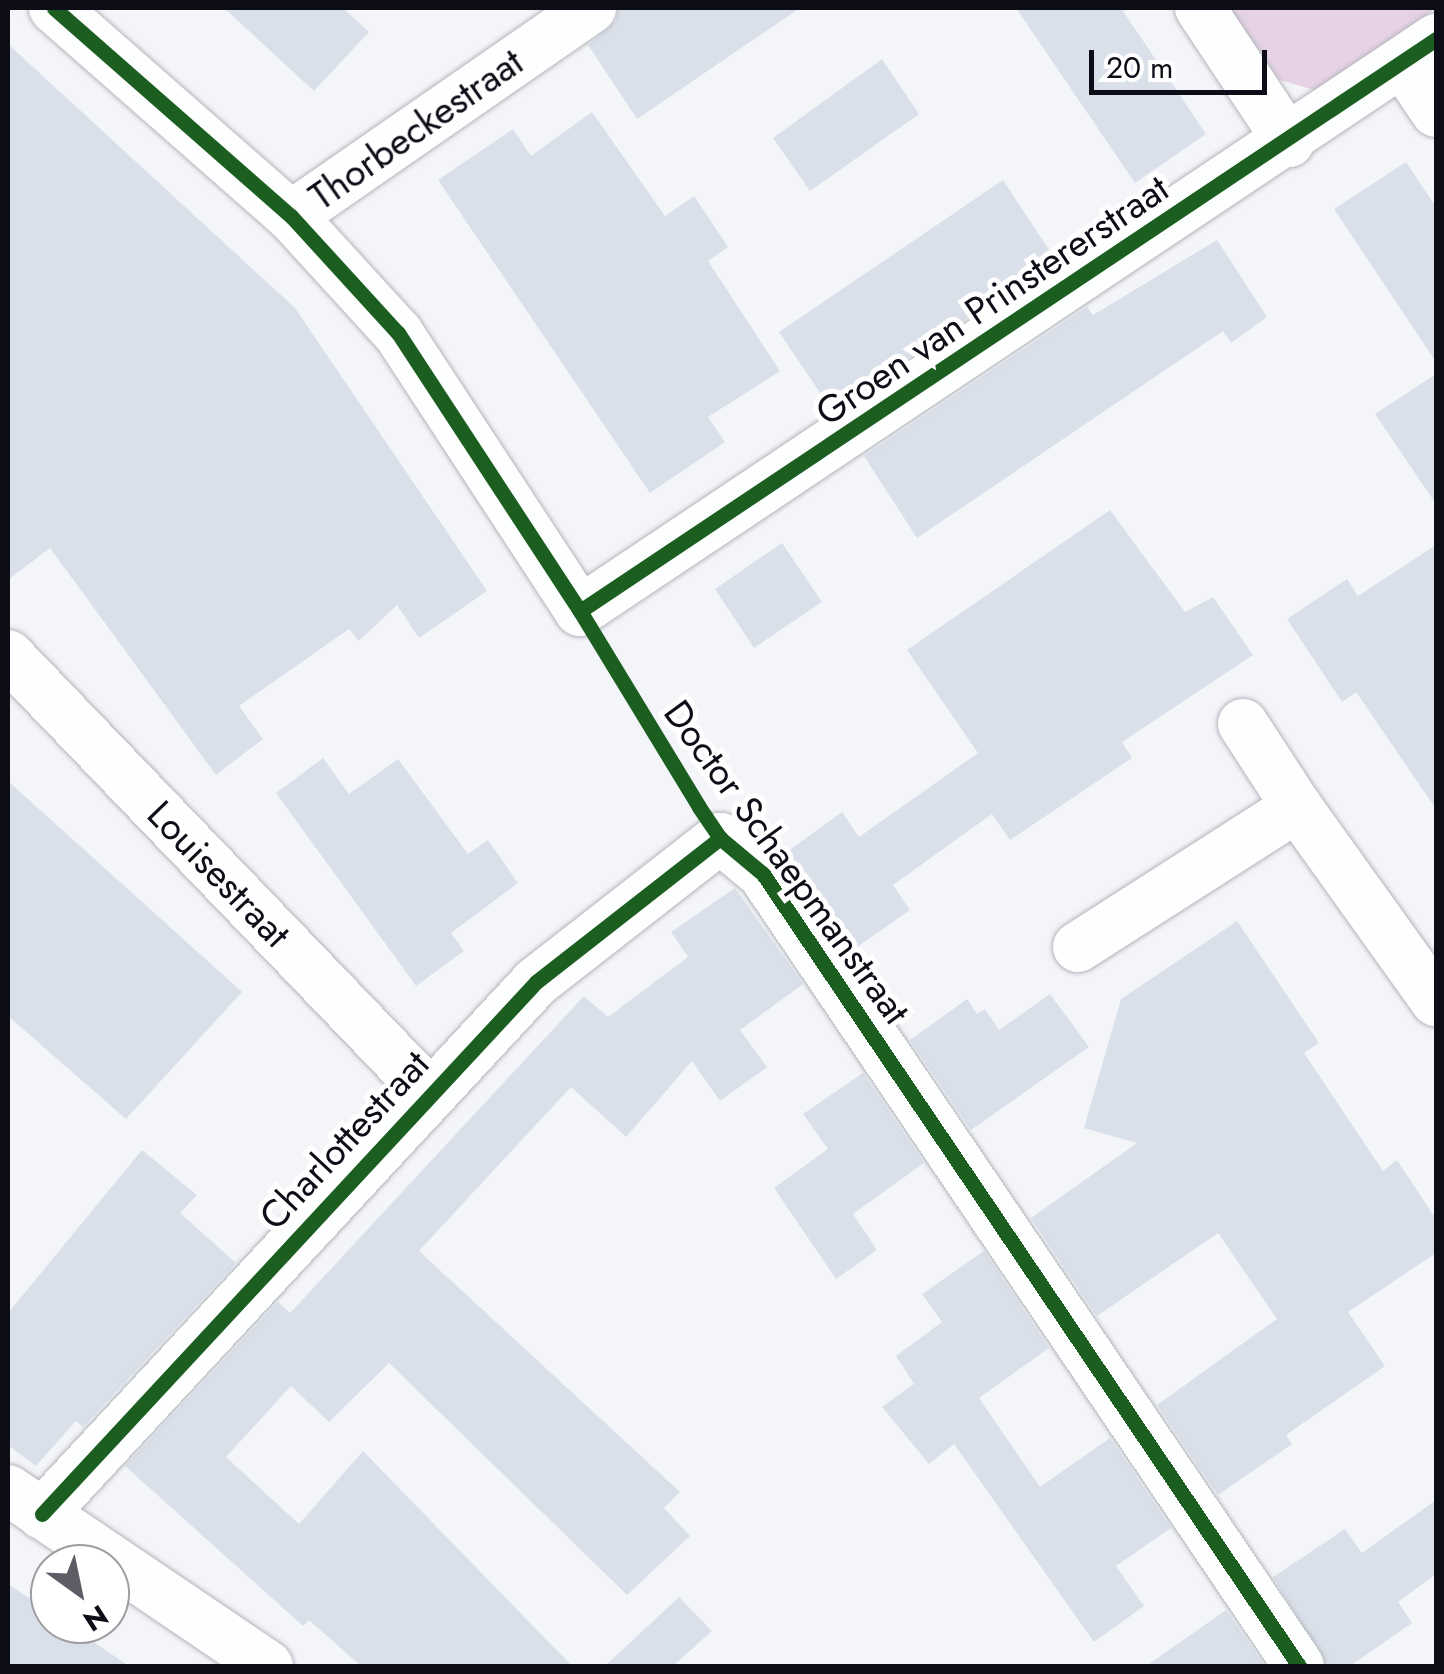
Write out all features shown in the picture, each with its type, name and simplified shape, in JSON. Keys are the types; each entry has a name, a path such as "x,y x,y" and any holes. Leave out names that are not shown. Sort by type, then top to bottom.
{"street":[{"path":"54,8 291,216"},
{"name":"Thorbeckestraat","path":"291,216 591,8"},
{"path":"1200,8 1289,142"},
{"path":"1420,51 1436,112"},
{"name":"Groen van Prinstererstraat","path":"291,216 398,334 580,611 1289,142 1420,51"},
{"name":"Louisestraat","path":"8,654 430,1094"},
{"path":"1243,724 1296,807 1436,1001"},
{"path":"1078,947 1296,807"},
{"name":"Charlottestraat","path":"25,1502 536,982 720,838"},
{"name":"Doctor Schaepmanstraat","path":"720,838 763,874 1298,1666"},
{"path":"25,1502 268,1666"}],"shaded area":[{"path":"1229,8 1436,8 1318,91 1280,80"}],"building":[{"path":"224,8 343,8 369,32 314,91"},
{"path":"619,8 800,8 637,119 588,45 616,21"},
{"path":"1016,8 1121,8 1206,134 1135,183"},
{"path":"8,44 295,308 487,591 419,638 397,605 359,641 349,629 239,706 263,739 216,775 50,548 8,580"},
{"path":"882,59 919,114 810,191 773,138"},
{"path":"592,112 665,216 694,196 728,247 708,261 780,371 708,417 725,442 650,493 438,180 513,129 531,156"},
{"path":"1406,162 1436,207 1436,362 1334,209"},
{"path":"1003,180 1055,259 831,409 779,332"},
{"path":"1217,240 1267,317 1231,343 1223,331 917,538 864,456 1087,307 1093,315"},
{"path":"1436,374 1436,504 1375,414"},
{"path":"1110,510 1185,612 1213,597 1253,655 1122,742 1132,758 1010,840 992,814 893,885 910,910 850,952 784,854 842,812 859,837 978,753 907,650"},
{"path":"782,543 822,602 754,648 715,589"},
{"path":"1436,545 1436,809 1356,692 1342,702 1287,619 1347,579 1358,596"},
{"path":"323,758 349,794 398,759 468,854 488,840 518,883 451,933 464,951 416,986 276,793"},
{"path":"8,781 242,992 126,1119 8,1016"},
{"path":"735,888 803,984 740,1030 767,1067 720,1101 692,1061 626,1137 571,1087 419,1251 680,1492 664,1508 690,1536 627,1595 389,1363 329,1422 291,1386 226,1457 299,1524 363,1451 572,1666 361,1666 309,1620 303,1626 125,1466 278,1302 290,1313 584,996 608,1017 688,957 671,932"},
{"path":"1237,921 1319,1043 1304,1053 1383,1171 1397,1160 1436,1219 1436,1253 1348,1312 1385,1366 1286,1435 1292,1444 1218,1495 1157,1405 1277,1319 1218,1233 1097,1316 1031,1218 1137,1143 1084,1128 1121,999"},
{"path":"1050,994 1089,1047 971,1130 910,1040 967,999 977,1014 985,1009 999,1030"},
{"path":"863,1073 924,1163 853,1214 877,1250 836,1279 774,1188 828,1149 803,1114"},
{"path":"142,1150 197,1195 180,1213 236,1263 83,1427 76,1421 36,1466 8,1445 8,1313"},
{"path":"984,1251 1049,1348 979,1398 1040,1487 1110,1438 1171,1528 1116,1566 1144,1606 1094,1642 954,1444 929,1464 882,1407 914,1384 896,1356 942,1322 922,1294"},
{"path":"1436,1500 1436,1574 1398,1602 1412,1623 1350,1666 1327,1666 1273,1577 1345,1529 1362,1553"},
{"path":"8,1584 30,1599 30,1644 97,1644 129,1666 8,1666"},
{"path":"679,1597 712,1631 673,1666 605,1666"},
{"path":"1226,1610 1265,1666 1146,1666"}],"cycle path":[{"path":"54,8 291,216 398,333 580,611 699,807 720,838 763,874 1299,1666"},
{"path":"580,611 1436,39"},
{"path":"42,1514 536,982 720,838"}]}
